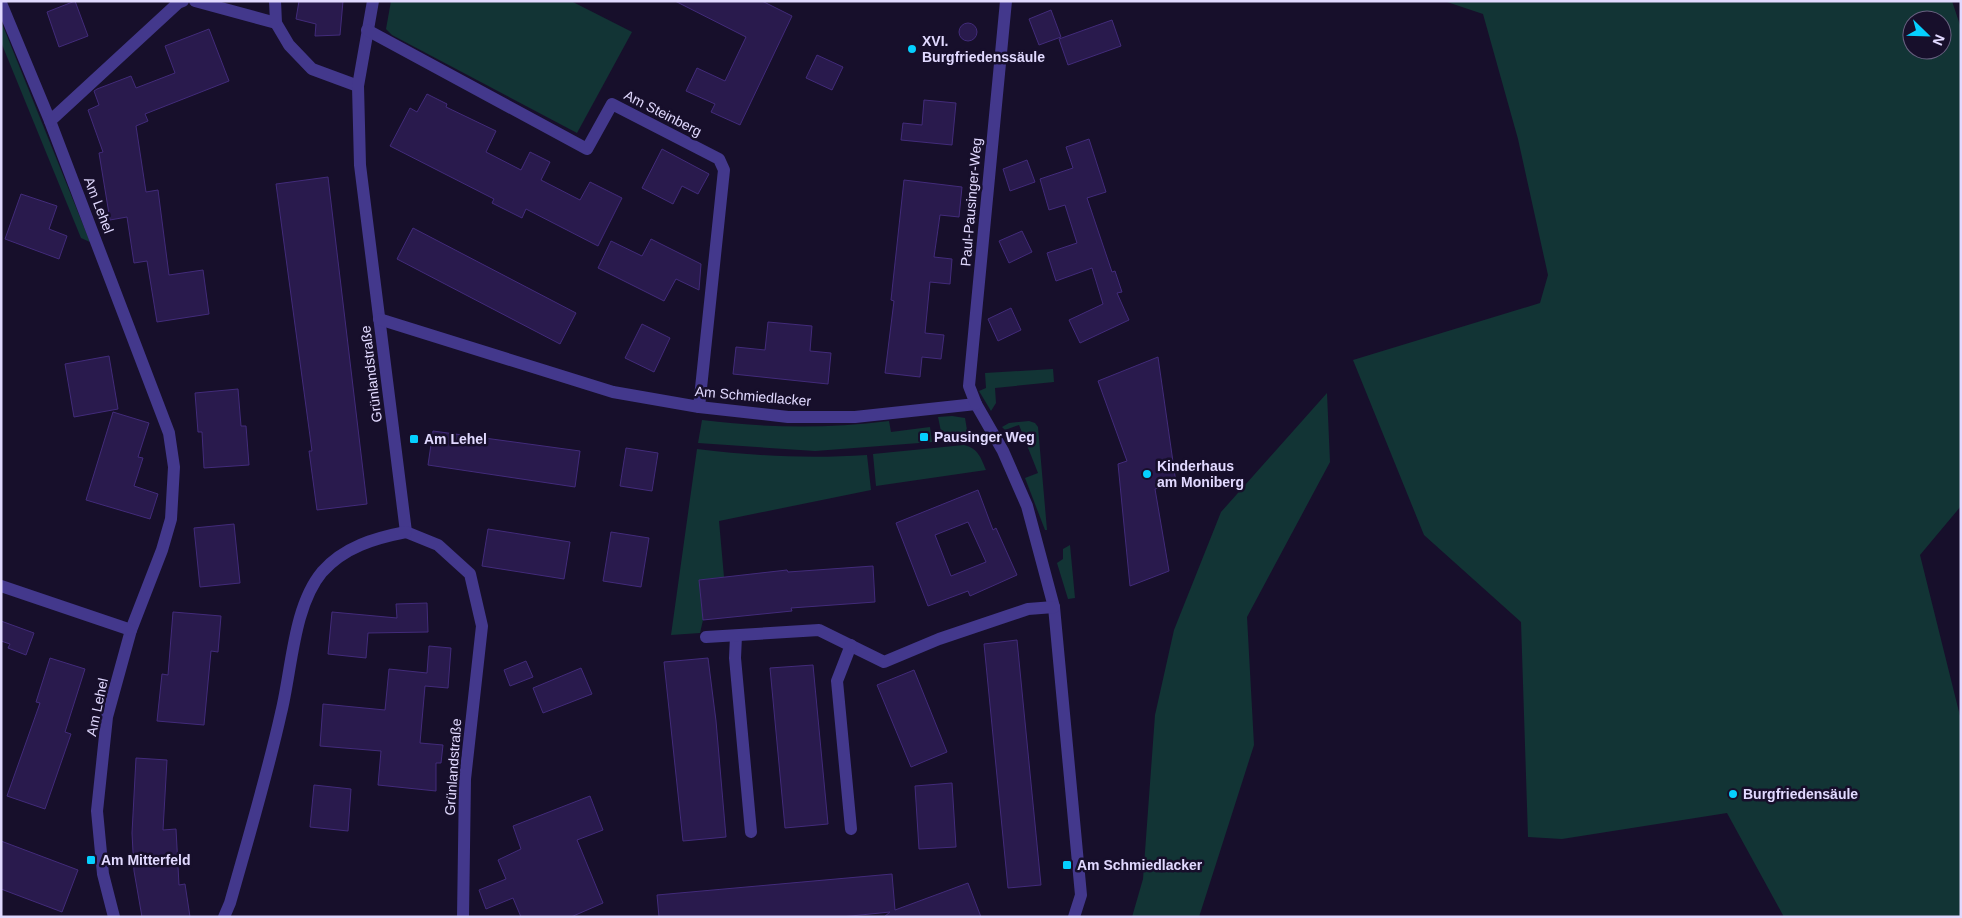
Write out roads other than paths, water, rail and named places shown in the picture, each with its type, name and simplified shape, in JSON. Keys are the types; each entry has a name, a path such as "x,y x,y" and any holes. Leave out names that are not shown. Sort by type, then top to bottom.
{"street":[{"path":"50,120 183,1"},
{"path":"195,1 276,23"},
{"path":"274,1 276,23 289,45 312,69 358,86"},
{"name":"Grünlandstraße","path":"373,1 358,86 360,165 406,532 438,545 470,574 482,626 465,780 463,917"},
{"name":"Paul-Pausinger-Weg","path":"976,404 969,386 1006,1"},
{"name":"Am Lehel","path":"1,3 50,120 169,433 174,467 171,519 162,550 132,630 107,717 97,811 104,874 114,917"},
{"name":"Am Steinberg","path":"367,30 586,149 612,104 720,159 724,170 699,408"},
{"name":"Am Schmiedlacker","path":"379,319 613,392 699,408 788,417 845,417 976,404"},
{"path":"976,404 1003,451 1027,506 1054,608 1081,895 1074,917"},
{"path":"224,917 230,903 282,712 305,601 322,572 352,548 378,538 406,532"},
{"path":"1,586 132,630"},
{"path":"706,637 819,630 884,662 940,639 1028,609 1054,608"},
{"path":"736,636 735,658 750,832"},
{"path":"851,646 837,681 851,829"}],"place":[{"name":"XVI. Burgfriedenssäule","path":"912,49"},
{"name":"Pausinger Weg","path":"924,437"},
{"name":"Am Lehel","path":"414,439"},
{"name":"Kinderhaus am Moniberg","path":"1147,474"},
{"name":"Burgfriedensäule","path":"1733,794"},
{"name":"Am Mitterfeld","path":"91,860"},
{"name":"Am Schmiedlacker","path":"1067,865"}]}
